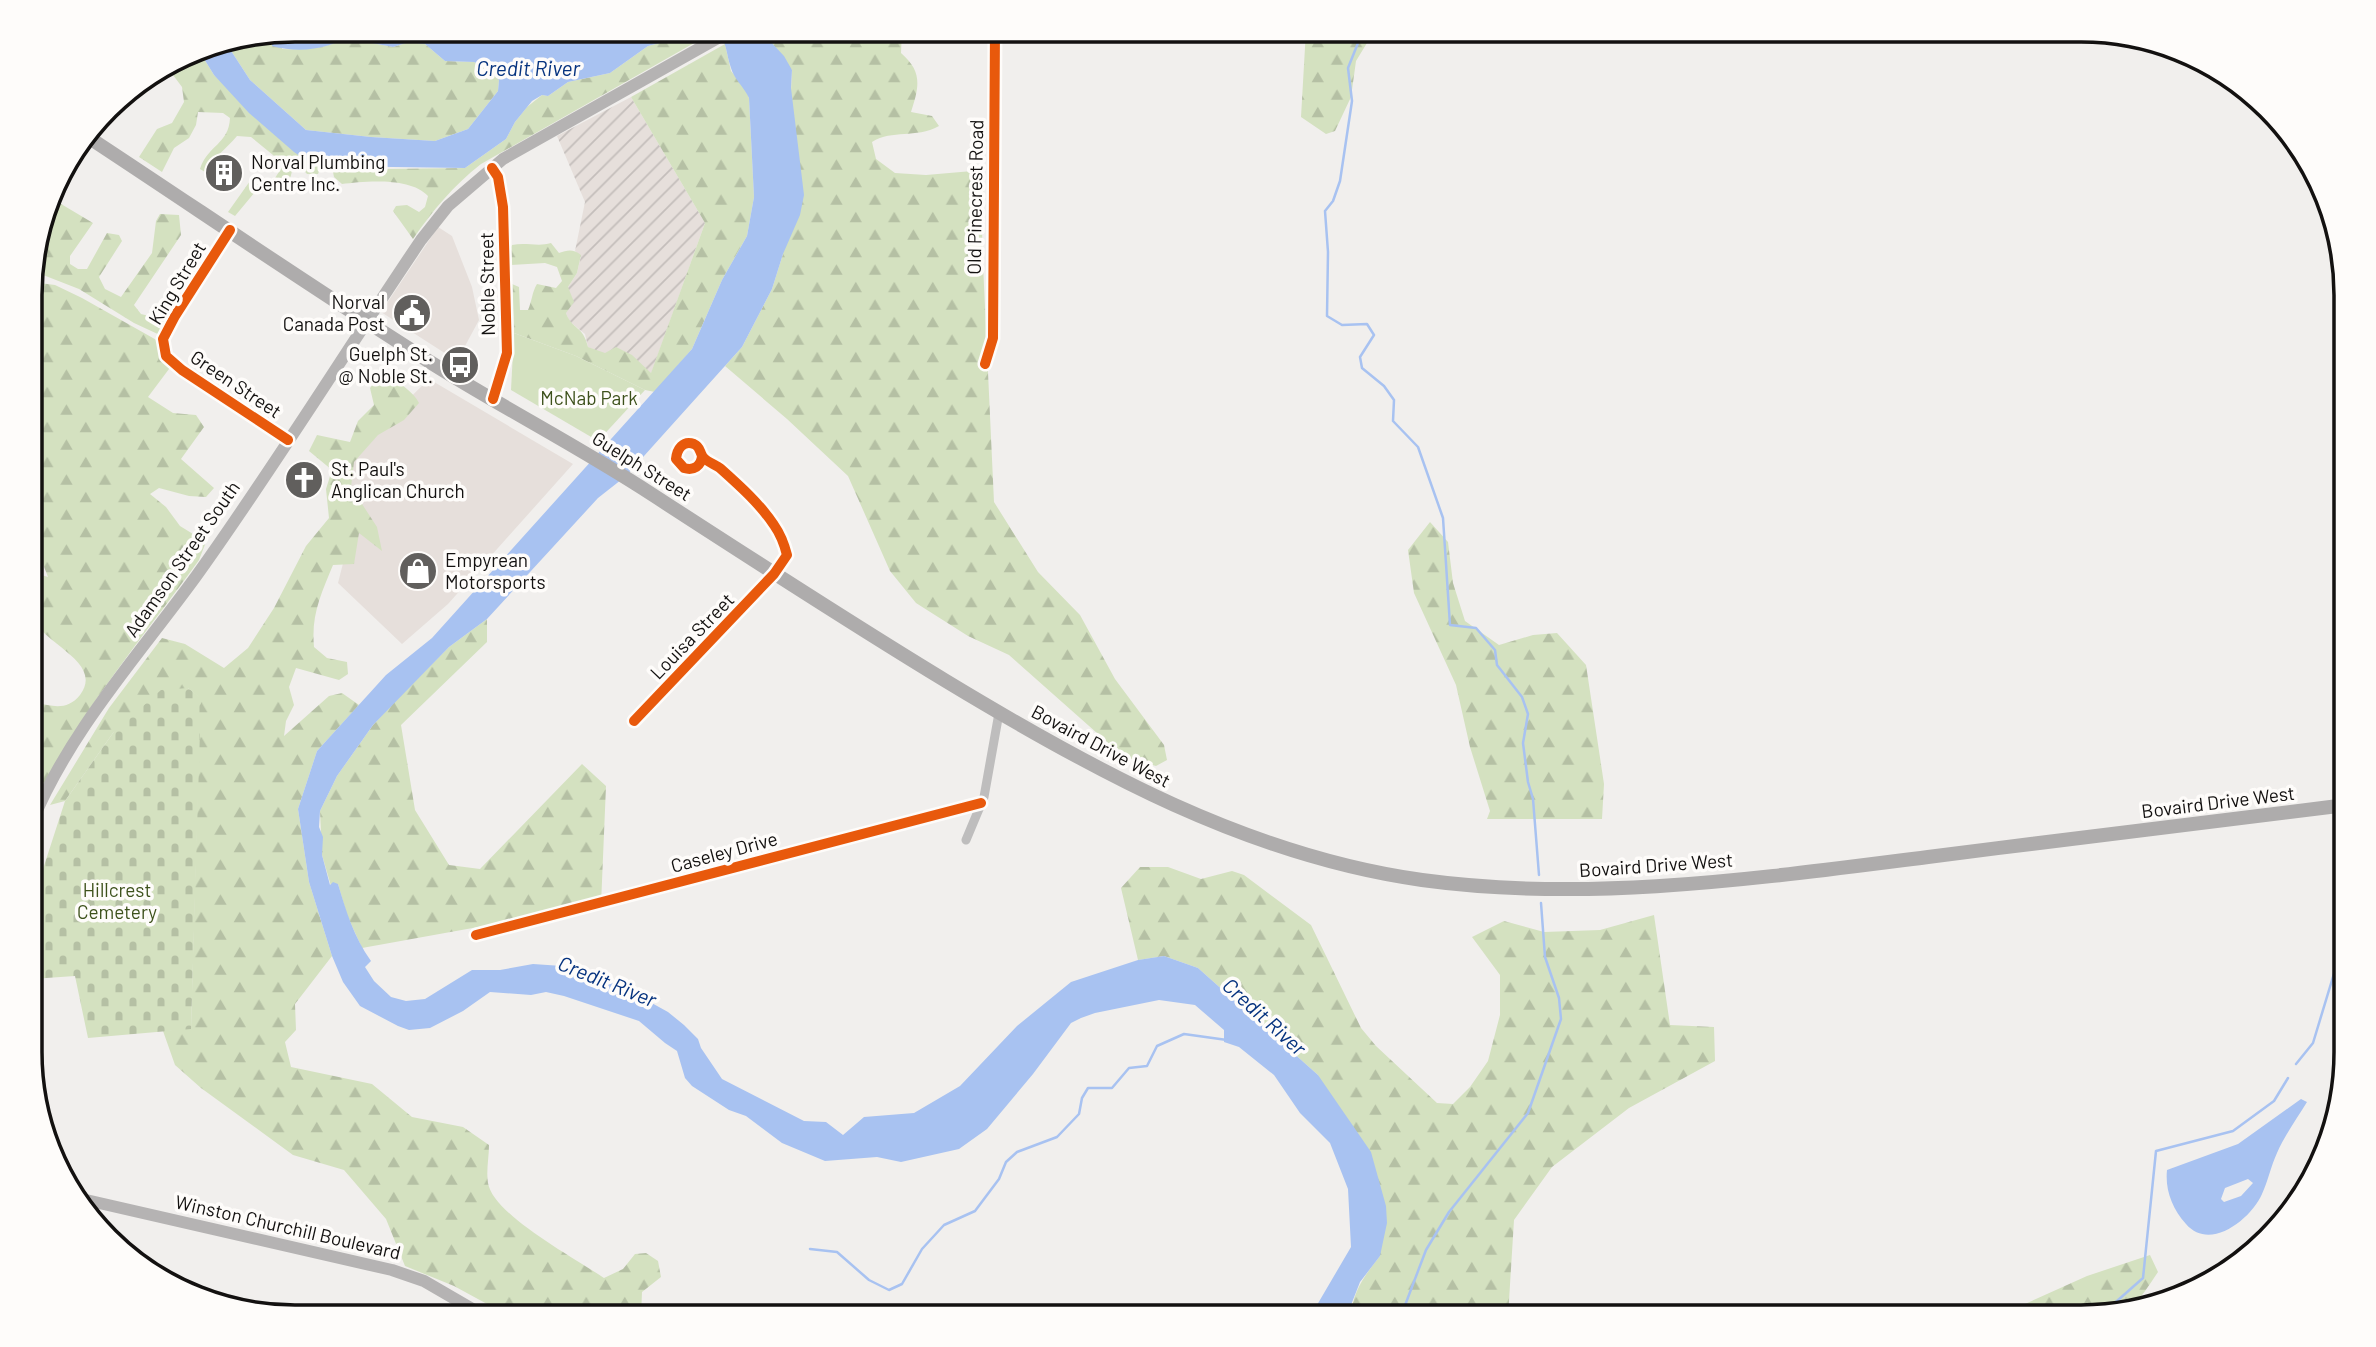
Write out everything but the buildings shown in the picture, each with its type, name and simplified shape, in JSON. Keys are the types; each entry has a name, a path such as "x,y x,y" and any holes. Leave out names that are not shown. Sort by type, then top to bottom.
{"main road":[{"name":"Adamson Street South","path":"42,801 57,769 87,723 198,574 430,227 448,206 503,159 710,42"},
{"name":"Guelph Street","path":"94,141 435,365 634,482 774,575 999,713"},
{"name":"Bovaird Drive West","path":"999,713 1108,774 1177,807 1278,846 1397,876 1475,886 1580,890 1714,883 2334,806"},
{"name":"Winston Churchill Boulevard","path":"90,1201 392,1270 424,1281 465,1305"}],"street":[{"name":"Old Pinecrest Road","path":"985,364 993,338 995,42"},
{"name":"Noble Street","path":"492,168 498,177 503,207 507,353 494,399"},
{"name":"King Street","path":"166,356 163,339 174,316 230,230"},
{"name":"Green Street","path":"166,356 182,370 288,440"},
{"path":"702,456 718,466 747,492 783,539 787,555 774,575"},
{"name":"Louisa Street","path":"634,721 774,575"},
{"path":"966,840 981,803 999,713"},
{"name":"Caseley Drive","path":"476,934 981,803"}],"shaded area":[{"path":"631,97 705,223 651,374 588,347 585,334 569,321 566,313 568,287 577,273 581,256 575,251 585,202 557,136"},
{"path":"438,227 452,236 472,287 479,320 457,361 381,312"},
{"path":"429,379 573,464 448,604 402,644 338,583 352,528 345,467 370,437"}],"green space":[{"path":"339,42 371,42 393,47 409,42 425,44 445,61 474,62 488,68 499,80 498,91 468,129 435,141 306,130 250,80 231,51 282,43 282,49 302,49"},
{"path":"663,42 696,42 481,164 444,199 413,239 393,211 396,206 407,205 419,212 425,207 428,196 420,190 399,183 342,184 334,177 332,167 465,168 506,139 527,107 542,95 548,96 568,82 610,73 648,46"},
{"path":"760,42 901,42 901,53 913,67 917,80 911,112 932,116 939,126 921,132 888,136 872,142 876,159 895,173 926,175 984,170 982,242 994,502 1038,572 1080,615 1115,679 1164,745 1167,760 1156,766 1124,757 1009,655 968,636 916,603 890,571 848,476 725,366 742,347 772,289 783,254 792,70"},
{"path":"1305,42 1368,42 1356,61 1351,97 1335,131 1326,134 1301,117"},
{"path":"725,44 731,71 745,88 749,98 754,197 747,236 722,280 692,349 655,392 645,390 576,356 514,333 512,284 519,287 520,310 528,310 537,284 556,288 562,281 557,267 545,263 511,265 509,251 512,245 551,243 559,253 570,251 581,255 577,273 568,287 574,302 566,313 583,335 588,347 605,353 616,347 632,355 651,373 705,223 631,97"},
{"path":"204,59 214,75 310,163 321,166 318,174 307,174 299,165 292,163 290,178 282,188 270,192 255,192 235,216 228,212 250,181 264,184 275,178 284,164 251,137 237,136 205,172 200,169 203,161 226,134 230,118 223,113 198,112 196,125 189,138 174,148 162,172 139,157 157,129 172,123 184,102 182,87 172,74"},
{"path":"59,203 93,223 70,256 70,264 78,269 87,269 107,233 119,235 122,241 99,277 105,289 121,297 152,253 156,221 160,214 179,215 181,235 134,305 141,314 149,316 170,305 177,304 181,308 162,336 134,323 79,289 43,275 47,245"},
{"path":"43,283 55,285 82,298 160,342 172,365 148,397 173,413 196,415 204,427 181,459 214,488 206,497 189,496 159,488 150,494 166,507 180,526 206,542 199,560 88,712 42,790 42,704 60,706 70,703 80,695 85,683 84,672 78,662 42,631 42,575 48,577 42,562"},
{"name":"McNab Park","path":"514,333 576,356 645,390 598,441 511,390"},
{"path":"391,375 414,395 419,403 404,420 378,435 354,462 351,487 377,527 382,551 359,533 354,564 333,565 321,595 313,635 314,647 327,658 347,662 348,674 339,680 296,668 289,687 294,705 286,721 284,736 329,696 342,693 359,705 317,751 298,809 309,882 332,956 295,1004 296,1030 285,1042 291,1067 372,1084 412,1117 463,1127 489,1145 488,1183 493,1196 538,1236 604,1278 623,1269 635,1254 646,1253 658,1261 661,1277 642,1292 641,1305 489,1305 454,1286 405,1266 386,1219 344,1170 293,1155 201,1088 175,1065 163,1031 191,1028 200,698 188,688 113,733 65,801 50,805 109,708 162,638 185,644 224,668 248,648 274,608 306,546 329,518 326,489 332,470 309,451 317,435 350,442 358,421 374,405 370,388 378,378"},
{"path":"1430,522 1448,542 1453,583 1465,621 1499,645 1533,635 1557,633 1586,665 1604,784 1602,819 1487,819 1490,811 1470,747 1456,685 1414,593 1408,550"},
{"path":"487,619 487,642 401,725 415,810 449,865 480,869 582,764 606,786 601,905 362,948 347,915 338,884 331,886 322,855 320,811 337,776 373,725 449,647"},
{"name":"Hillcrest Cemetery","path":"188,688 201,698 191,1029 88,1038 75,976 42,978 43,869 65,801 113,733 161,690"},
{"path":"1140,867 1168,867 1201,879 1232,871 1244,875 1311,925 1361,1028 1376,1046 1437,1103 1453,1104 1470,1087 1488,1061 1500,1015 1500,975 1472,937 1504,921 1544,932 1600,930 1654,915 1670,1025 1714,1027 1715,1061 1629,1108 1552,1167 1514,1220 1509,1305 1353,1305 1364,1277 1380,1256 1318,1075 1198,968 1164,956 1138,960 1121,888"},
{"path":"2150,1255 2158,1272 2139,1298 2131,1300 2081,1305 2023,1305 2087,1276"}],"water":[{"path":"337,42 305,50 272,46 272,43 278,43"},
{"path":"371,42 409,42 393,47"},
{"path":"409,42 663,42 648,46 610,73 568,82 548,96 542,95 532,101 515,122 506,139 465,168 321,166 310,163 249,113 214,75 204,59 231,51 250,80 306,130 435,141 468,129 498,91 499,80 488,68 474,62 445,61 425,44"},
{"name":"Credit River","path":"771,42 792,70 791,88 804,195 800,215 772,289 742,347 626,476 598,498 487,619 449,647 373,725 337,776 320,811 322,855 330,885 333,882 338,884 355,933 371,961 365,967 374,981 391,997 406,1001 425,999 472,970 500,970 533,964 562,966 619,985 668,1012 684,1025 698,1039 722,1079 804,1121 826,1122 843,1135 864,1117 914,1113 960,1086 1017,1026 1071,982 1138,960 1164,956 1198,968 1318,1075 1371,1152 1386,1206 1387,1223 1380,1256 1360,1282 1351,1305 1317,1305 1351,1247 1348,1189 1330,1143 1300,1113 1274,1075 1239,1047 1224,1042 1224,1030 1195,1005 1159,1000 1095,1013 1071,1023 987,1129 959,1149 901,1162 877,1157 825,1161 782,1143 746,1116 729,1110 692,1086 685,1078 677,1051 639,1021 546,992 531,995 490,992 463,1011 430,1028 409,1030 360,1006 343,982 309,882 298,809 317,751 386,675 432,638 692,349 722,280 747,236 754,197 749,98 732,72 725,43"},
{"path":"2301,1099 2307,1102 2280,1146 2257,1204 2229,1229 2206,1235 2196,1232 2186,1224 2173,1205 2168,1192 2167,1170 2238,1144","holes":["2248,1179 2253,1183 2241,1196 2224,1202 2221,1199 2225,1188"]}],"waterway":[{"path":"1358,42 1348,68 1352,101 1340,181 1333,201 1325,211 1328,252 1327,316 1342,325 1367,324 1374,335 1360,357 1362,368 1384,386 1394,400 1393,421 1418,447 1443,518 1450,625 1476,628 1495,650 1497,665 1522,697 1528,714 1523,743 1533,799 1539,875"},
{"path":"1405,1305 1426,1250 1449,1212 1528,1113 1561,1019 1559,998 1545,957 1541,903"},
{"path":"2296,1064 2313,1043 2334,974"},
{"path":"810,1249 837,1252 869,1280 889,1290 902,1284 922,1249 944,1225 975,1211 999,1179 1006,1162 1017,1152 1057,1137 1079,1114 1082,1098 1088,1088 1112,1088 1129,1068 1147,1066 1157,1046 1184,1034 1227,1040"},
{"path":"2115,1303 2143,1278 2156,1151 2233,1131 2274,1101 2288,1078"}],"cycle path":[{"path":"985,364 993,338 995,42"},
{"path":"492,168 498,177 503,207 507,353 493,399"},
{"path":"230,230 163,339 166,356 182,370 288,440"},
{"path":"634,721 774,574 787,555 779,532 762,510 721,469 705,459 696,445 684,444 676,459 684,468 691,469 699,465 702,456"},
{"path":"476,935 981,803"}],"place":[{"name":"Norval Plumbing Centre Inc.","path":"224,173"},
{"name":"Norval Canada Post","path":"412,313"},
{"name":"Guelph St. @ Noble St.","path":"460,365"},
{"name":"St. Paul's Anglican Church","path":"304,480"},
{"name":"Empyrean Motorsports","path":"418,571"}]}
